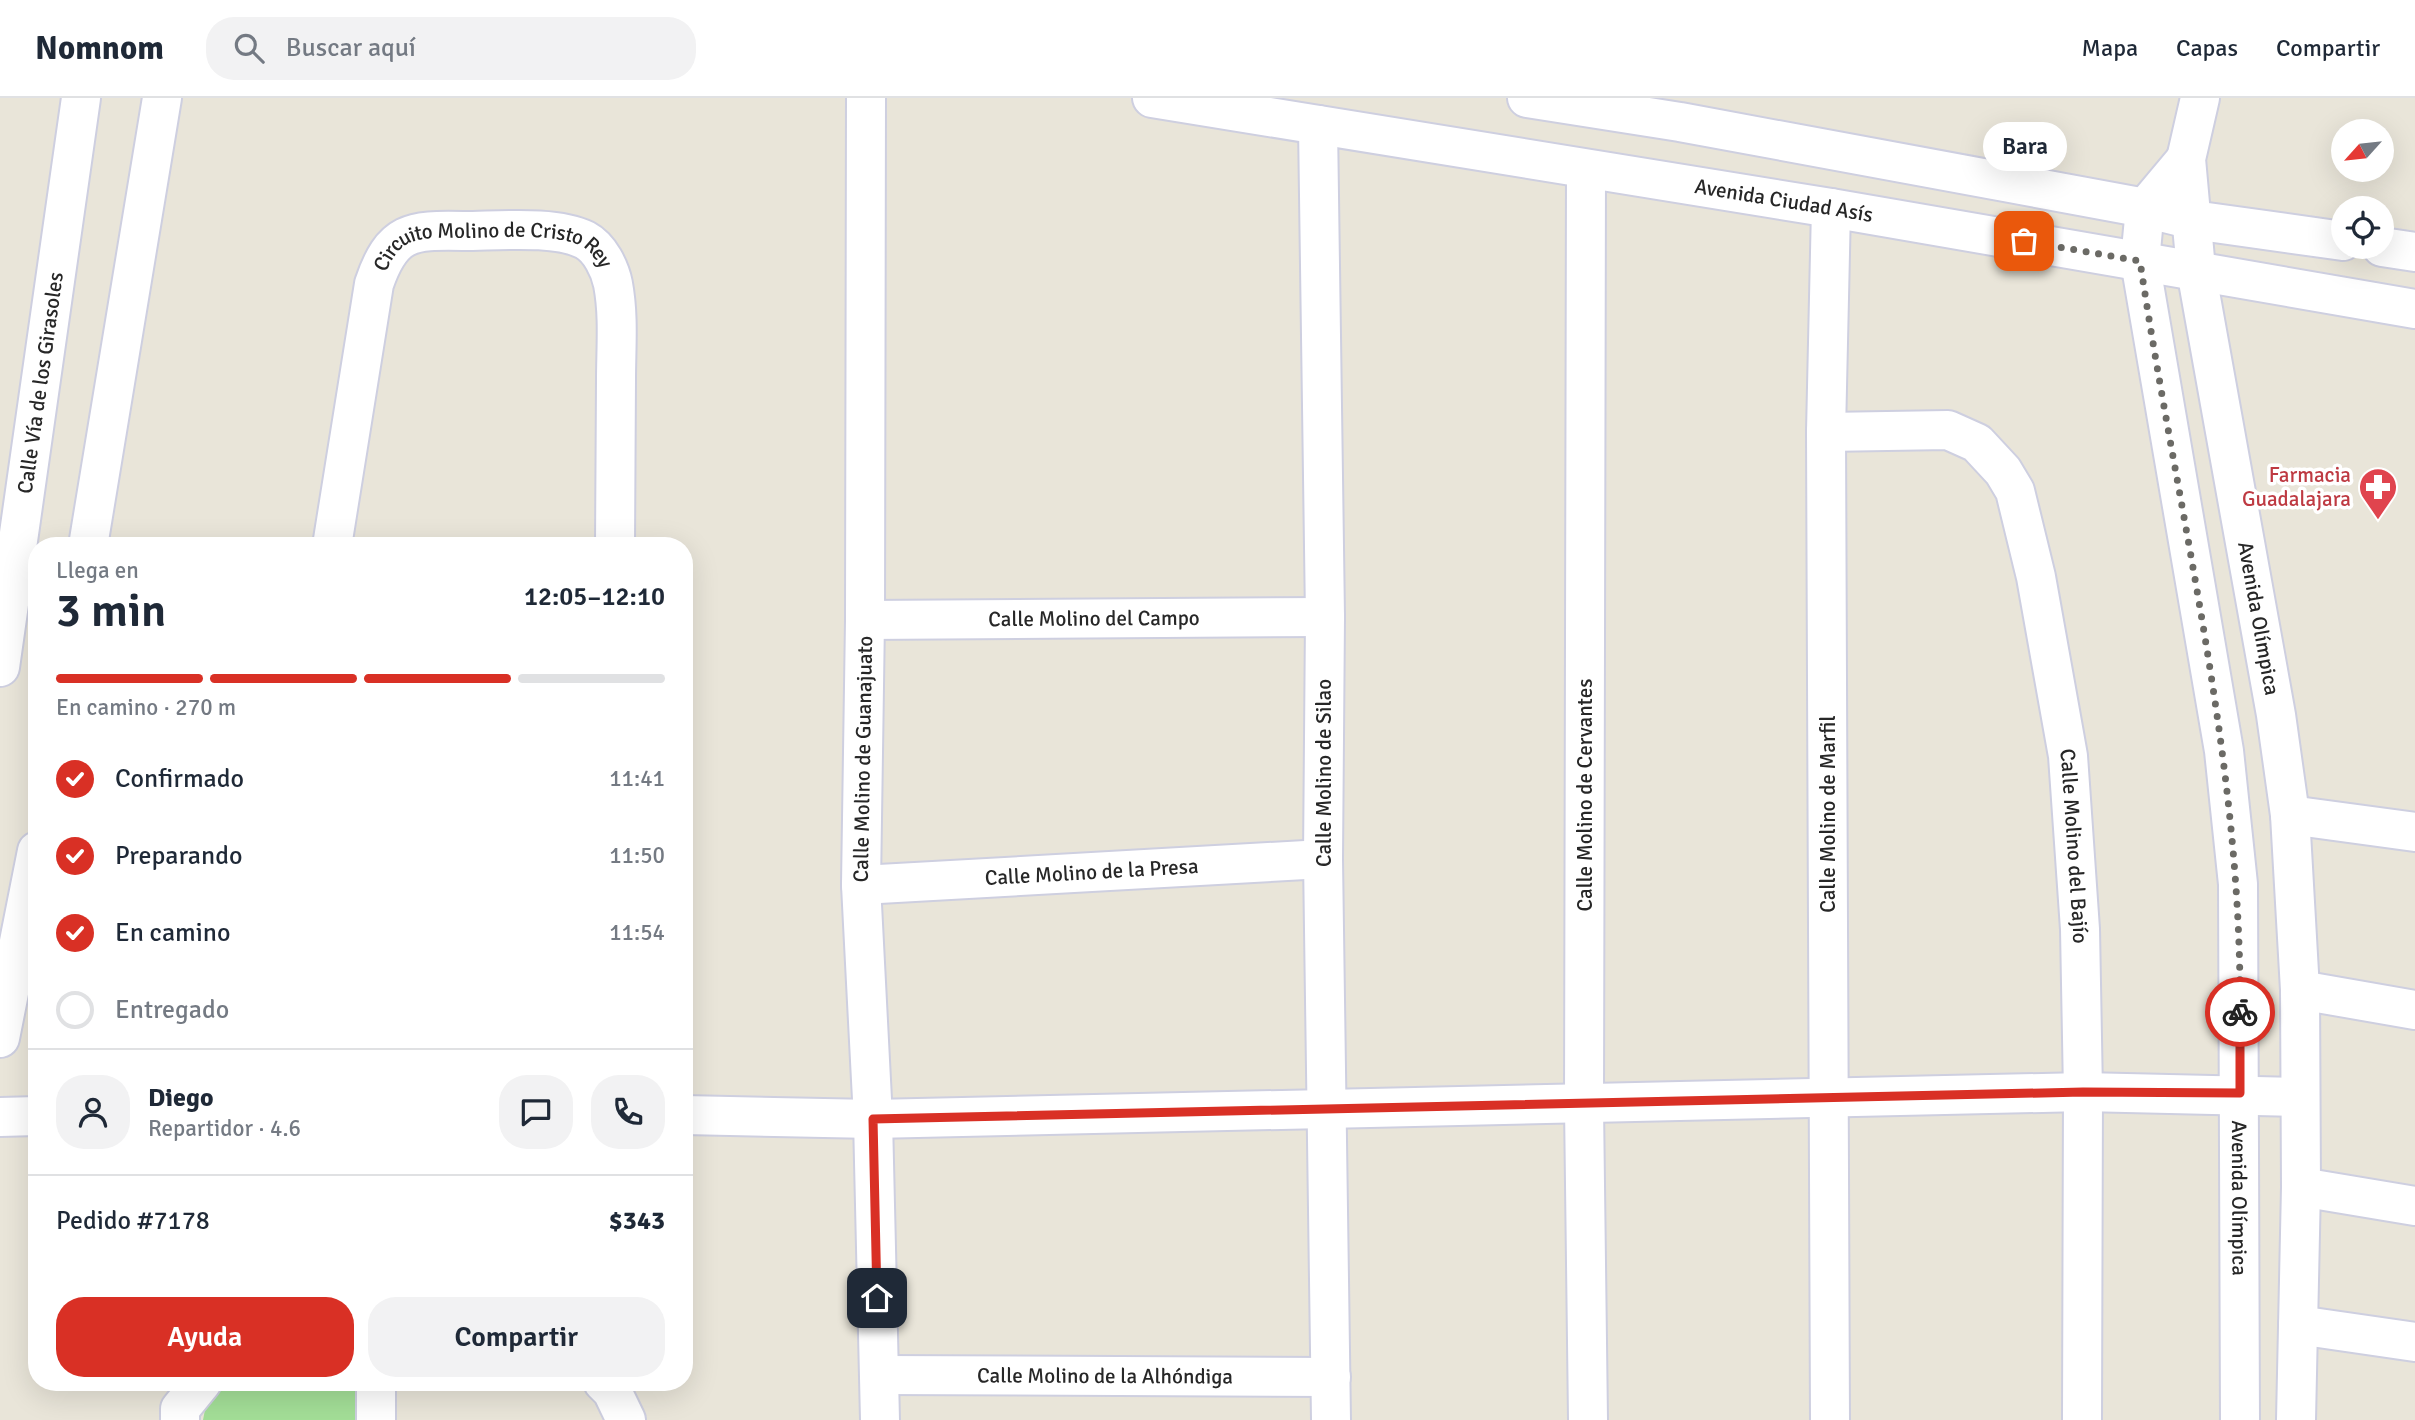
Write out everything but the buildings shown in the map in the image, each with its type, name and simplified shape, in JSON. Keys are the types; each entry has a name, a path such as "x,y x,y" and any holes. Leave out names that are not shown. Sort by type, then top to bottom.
{"street":[{"name":"Calle Vía de los Girasoles","path":"0,667 81,98"},
{"path":"89,537 162,98"},
{"name":"Calle Molino de Guanajuato","path":"866,98 865,620 861,885 873,1119 880,1420"},
{"name":"Avenida Ciudad Asís","path":"1152,98 1586,171 1831,208 2415,309"},
{"path":"1527,98 1680,122 2145,208 2193,220 2331,239"},
{"name":"Avenida Olímpica","path":"2200,98 2186,159 2196,270 2276,715 2290,815 2300,990 2301,1187 2296,1420"},
{"name":"Calle Molino de Silao","path":"1318,125 1325,617 1323,859 1331,1420"},
{"name":"Avenida Olímpica","path":"2186,159 2145,208 2140,261 2224,751 2238,884 2240,1420"},
{"name":"Calle Molino de Cervantes","path":"1586,171 1584,1105 1588,1420"},
{"name":"Calle Molino de Marfil","path":"1830,1420 1826,432 1831,208"},
{"name":"Circuito Molino de Cristo Rey","path":"333,537 374,284 383,259 393,244 415,233 436,230 549,232 586,241 602,256 613,282 617,322 615,537"},
{"path":"2394,249 2415,252"},
{"name":"Calle Molino del Bajío","path":"1826,432 1948,430 1977,443 2003,471 2015,491 2036,577 2068,756 2080,929 2083,1092 2082,1420"},
{"name":"Calle Molino del Campo","path":"865,620 1325,617"},
{"path":"2290,815 2415,832"},
{"name":"Calle Molino de la Presa","path":"861,885 1323,859"},
{"path":"0,1038 28,896"},
{"path":"2300,990 2415,1010"},
{"path":"693,1115 873,1119 2083,1092 2240,1093 2300,1097"},
{"path":"0,1117 28,1116"},
{"path":"2301,1187 2415,1206"},
{"path":"2298,1325 2415,1342"},
{"name":"Calle Molino de la Alhóndiga","path":"879,1375 1331,1377"},
{"path":"180,1420 180,1409 195,1391"},
{"path":"376,1391 376,1420"},
{"path":"612,1391 626,1420"}],"green space":[{"path":"209,1391 355,1391 355,1420 203,1420"}],"way so far":[{"path":"2024,241 2140,261 2155,365 2224,751 2238,884 2240,1012"}],"place":[{"name":"Bara","path":"2024,241"},
{"name":"Farmacia Guadalajara","path":"2378,521"}],"route":[{"path":"877,1298 873,1119 2083,1092 2240,1093 2240,1012"}]}
